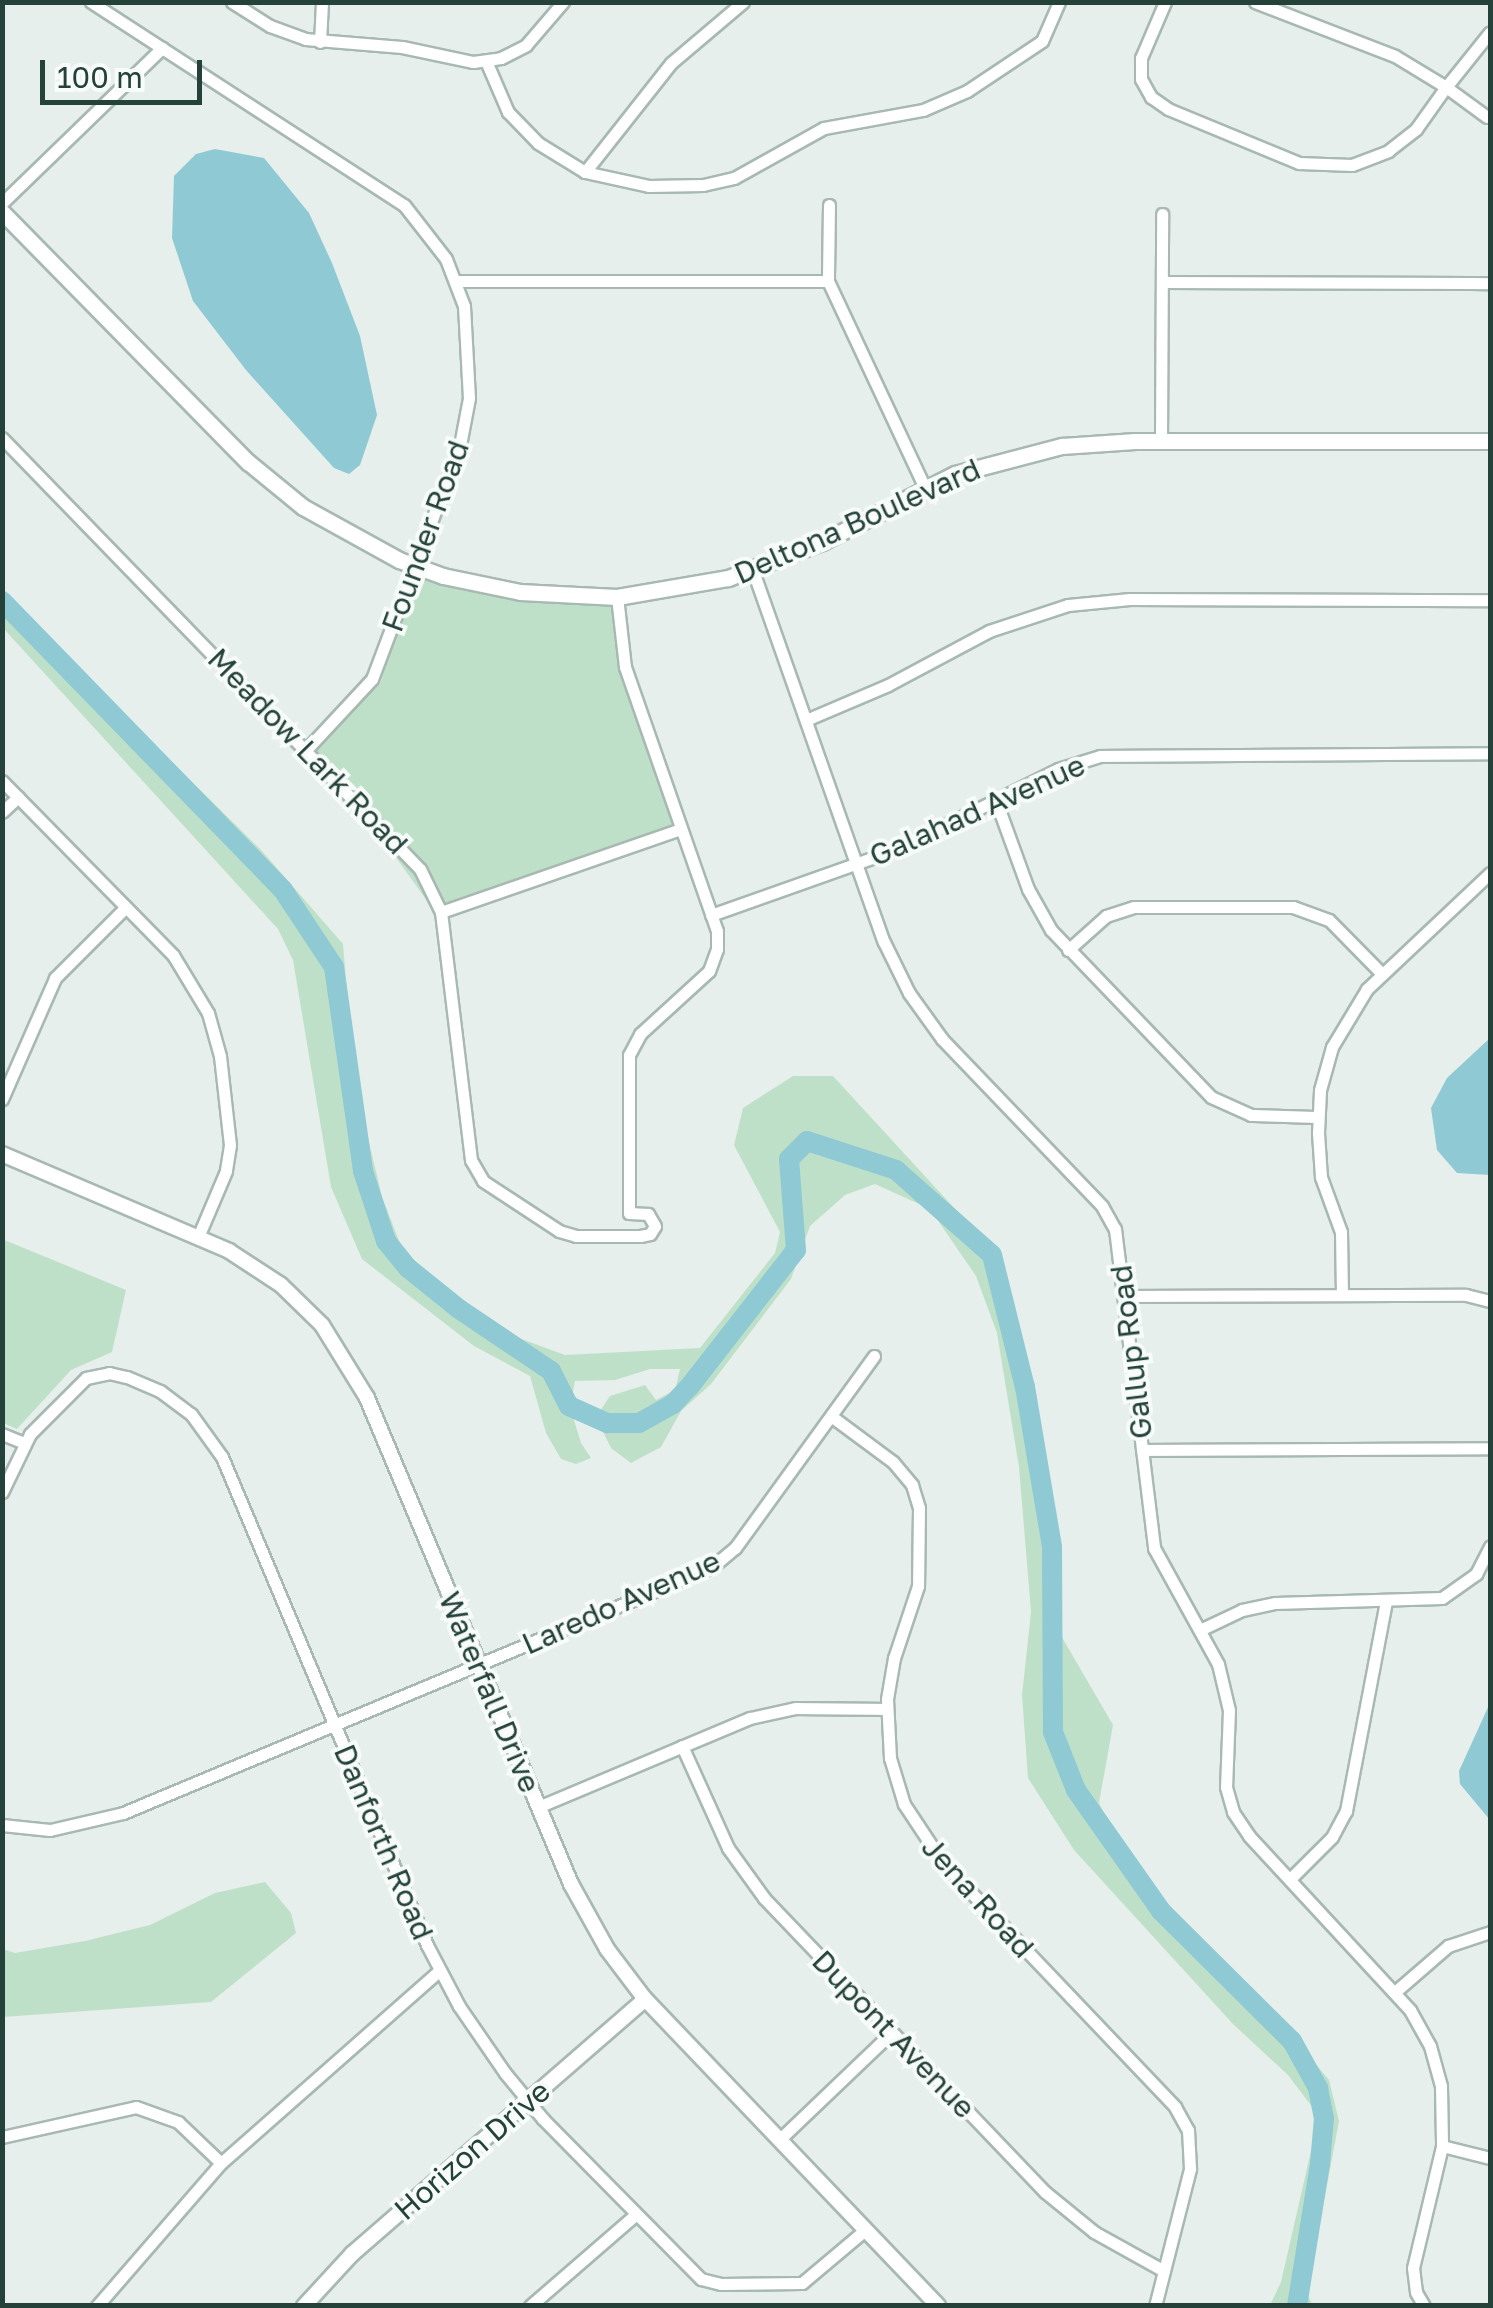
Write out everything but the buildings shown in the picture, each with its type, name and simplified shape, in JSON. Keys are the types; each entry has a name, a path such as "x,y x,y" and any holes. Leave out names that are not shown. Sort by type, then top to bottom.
{"main road":[{"name":"Deltona Boulevard","path":"2,212 275,485 333,526 415,566 520,592 617,597 686,588 753,571 822,542 924,486 1025,452 1097,442 1490,441"}],"street":[{"name":"Founder Road","path":"91,2 388,192 434,239 456,281 468,330 466,422 365,692 308,750"},
{"path":"232,2 270,26 320,42 402,46 458,60 486,61 526,45 563,2"},
{"path":"320,42 322,2"},
{"path":"585,172 671,62 742,2"},
{"path":"486,61 508,112 538,143 585,172 649,186 703,185 734,178 824,128 923,110 967,92 1042,41 1059,2"},
{"path":"1166,2 1141,58 1141,79 1151,97 1168,108 1299,163 1352,166 1388,151 1416,129 1490,32"},
{"path":"1255,2 1395,56 1487,117"},
{"path":"2,203 162,48"},
{"path":"828,205 828,282 924,486"},
{"path":"1162,214 1162,441"},
{"path":"456,281 828,282"},
{"path":"1162,282 1490,283"},
{"name":"Meadow Lark Road","path":"2,438 404,848 441,912 471,1160 482,1181 559,1232 640,1236 650,1234 655,1226 648,1214 629,1213 629,1055 640,1034 709,971 718,949 711,916"},
{"name":"Gallup Road","path":"753,571 890,956 925,1018 1108,1216 1118,1240 1158,1562 1202,1629 1225,1687 1229,1801 1240,1825 1396,1990 1421,2027 1436,2063 1444,2107 1442,2146 1413,2268 1416,2292 1424,2306"},
{"path":"617,597 625,667 711,916"},
{"path":"806,720 888,684 989,631 1068,606 1130,599 1490,600"},
{"name":"Galahad Avenue","path":"711,916 856,865 1077,761 1121,753 1490,754"},
{"path":"2,782 187,974 215,1033 229,1159 198,1237"},
{"path":"2,812 18,797"},
{"path":"996,801 1028,889 1068,950 1223,1106 1251,1115 1318,1117"},
{"path":"441,912 681,828"},
{"path":"1342,1295 1340,1232 1321,1177 1318,1117 1332,1047 1352,1007 1490,873"},
{"path":"2,1099 55,978 126,907"},
{"path":"1068,950 1106,916 1134,907 1293,907 1330,920 1382,974"},
{"name":"Waterfall Drive","path":"2,1154 198,1237 281,1285 338,1346 367,1398 588,1919 645,1999 938,2306"},
{"path":"1124,1296 1466,1295 1490,1301"},
{"name":"Laredo Avenue","path":"2,1825 50,1830 100,1821 725,1559 874,1356"},
{"name":"Danforth Road","path":"2,1492 24,1443 76,1385 97,1374 127,1377 160,1391 191,1414 222,1457 439,1971 482,2043 528,2100 690,2273 721,2284 802,2283 865,2230"},
{"name":"Jena Road","path":"831,1416 904,1472 919,1508 918,1586 894,1658 887,1708 896,1781 927,1845 1182,2117 1191,2142 1190,2168 1155,2306"},
{"path":"2,1434 24,1443"},
{"path":"1142,1450 1490,1448"},
{"path":"1202,1629 1259,1605 1428,1601 1456,1592 1476,1574 1490,1546"},
{"path":"1290,1879 1332,1837 1346,1811 1386,1602"},
{"path":"538,1806 773,1712 887,1708"},
{"name":"Dupont Avenue","path":"682,1746 714,1821 746,1875 1068,2212 1164,2271"},
{"path":"1396,1990 1448,1946 1490,1932"},
{"path":"97,2306 221,2164 439,1971"},
{"name":"Horizon Drive","path":"304,2306 352,2254 645,1999"},
{"path":"779,2140 892,2032"},
{"path":"2,2137 136,2108 178,2122 221,2164"},
{"path":"1442,2146 1490,2158"},
{"path":"530,2306 634,2215"}],"green space":[{"path":"423,575 520,598 620,603 642,732 688,830 438,916 387,845 305,752 380,684 404,611"},
{"path":"2,594 262,851 343,944 355,1083 382,1197 408,1264 484,1325 565,1355 700,1348 775,1253 780,1232 734,1145 743,1108 793,1076 833,1076 1002,1260 1015,1307 1056,1627 1113,1725 1099,1803 1130,1865 1273,2013 1329,2080 1339,2121 1307,2292 1312,2305 1270,2305 1281,2282 1319,2116 1288,2075 1233,2024 1074,1850 1028,1778 1022,1695 1031,1612 1019,1467 997,1333 976,1276 930,1209 875,1184 845,1195 810,1226 791,1279 711,1384 681,1411 661,1447 631,1463 611,1448 596,1417 610,1396 645,1385 656,1400 675,1390 680,1369 650,1369 615,1380 575,1381 570,1407 581,1443 591,1458 576,1464 561,1459 546,1433 530,1376 474,1346 362,1259 331,1187 293,960 278,929 3,628"},
{"path":"2,1239 126,1290 112,1352 71,1370 17,1429 3,1423"},
{"path":"265,1882 291,1913 296,1933 211,2002 3,2017 3,1949 15,1953 150,1925 215,1893"}],"water":[{"path":"215,149 264,158 309,213 332,263 360,336 377,415 360,465 349,474 334,468 246,370 193,301 172,238 174,176 196,154"},
{"path":"1490,1038 1490,1175 1457,1173 1437,1150 1431,1108 1447,1078"},
{"path":"1490,1703 1490,1820 1460,1784 1459,1771"}],"waterway":[{"path":"2,601 283,890 334,967 363,1171 386,1241 408,1268 459,1309 551,1371 569,1406 607,1423 639,1423 673,1404 690,1386 796,1250 789,1159 807,1141 896,1170 992,1255 1025,1387 1052,1547 1053,1732 1076,1790 1161,1911 1292,2041 1318,2088 1324,2118 1320,2164 1297,2306"}]}
